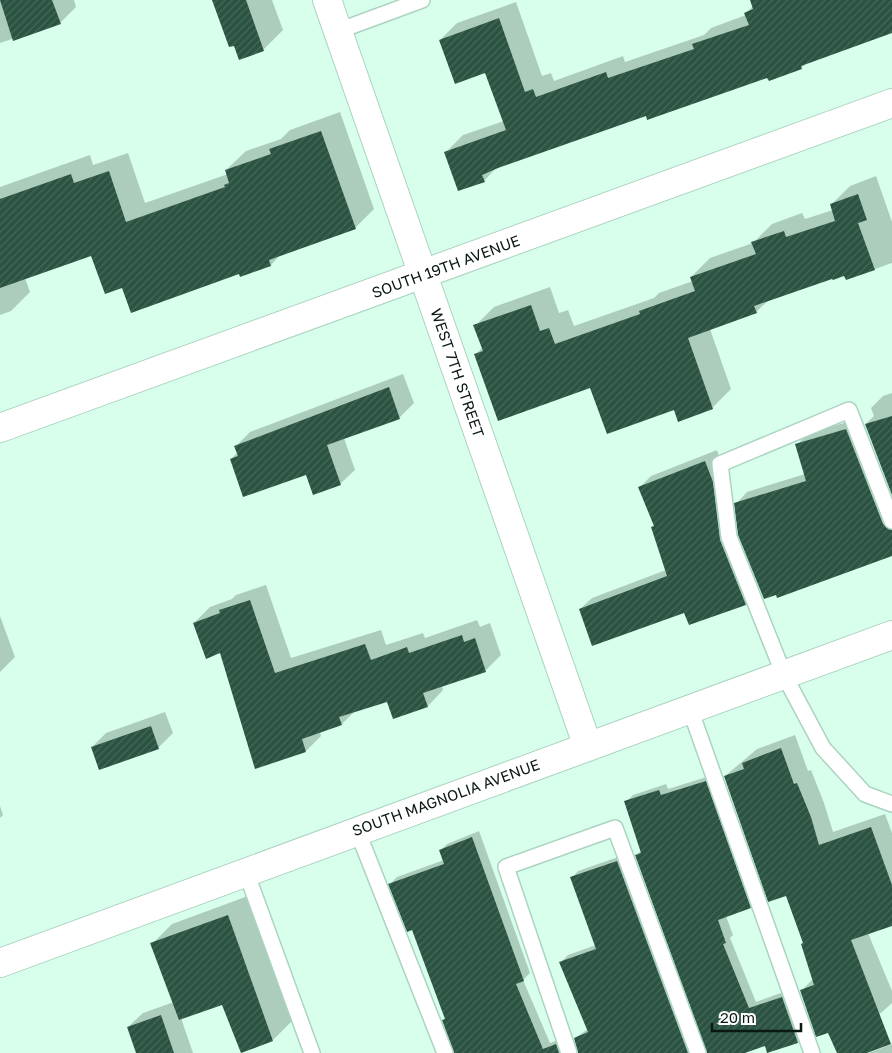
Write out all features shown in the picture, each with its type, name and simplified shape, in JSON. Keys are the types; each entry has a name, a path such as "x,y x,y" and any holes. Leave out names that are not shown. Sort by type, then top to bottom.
{"street":[{"name":"WEST 7TH STREET","path":"327,0 588,747"},
{"name":"SOUTH 19TH AVENUE","path":"0,428 892,103"},
{"name":"SOUTH MAGNOLIA AVENUE","path":"0,963 357,830 892,635"}],"lane":[{"path":"338,31 422,0"},
{"path":"892,521 849,410 720,464 729,537 784,675 823,748 865,794 892,804"},
{"path":"690,709 812,1053"},
{"path":"569,1053 506,867 615,828 698,1053"},
{"path":"357,830 445,1053"},
{"path":"246,872 312,1053"}],"building":[{"path":"0,0 52,0 61,24 13,41"},
{"path":"212,0 246,0 264,51 239,60 234,46 229,47"},
{"path":"750,0 892,0 892,33 801,66 802,69 769,81 767,78 647,120 646,116 498,168 482,175 485,182 458,191 444,152 506,130 485,73 455,84 439,40 499,18 525,92 533,89 536,97 606,72 608,78 694,49 692,44 749,25 744,13 753,9"},
{"path":"321,131 356,229 269,260 271,266 240,277 239,274 131,313 122,288 105,294 91,256 0,288 0,199 71,174 74,183 109,171 126,222 225,187 224,185 229,183 225,170 271,154 269,149"},
{"path":"858,194 867,220 858,223 875,270 846,280 844,276 832,279 754,306 757,313 688,338 713,409 678,422 674,410 607,434 590,388 498,421 474,354 483,351 473,325 531,305 540,331 549,328 555,344 640,314 639,311 695,291 690,277 756,254 751,242 784,231 786,237 835,221 830,204"},
{"path":"389,387 400,419 327,445 341,485 313,495 306,475 243,497 230,459 238,456 234,446"},
{"path":"892,416 892,495 865,424"},
{"path":"846,429 883,524 892,530 892,556 777,598 776,595 764,599 738,535 734,503 806,481 795,444"},
{"path":"705,461 713,482 720,540 746,605 689,625 684,613 592,646 579,609 667,576 651,527 654,526 638,487"},
{"path":"250,600 275,673 365,644 371,660 407,647 409,653 462,635 464,642 475,638 486,672 423,693 428,707 393,719 387,702 339,717 342,725 302,739 306,752 255,769 220,653 206,659 193,623 220,613 219,610"},
{"path":"151,726 159,749 99,770 91,747"},
{"path":"781,748 794,784 797,783 811,817 819,845 871,827 892,885 892,926 851,940 891,1044 867,1053 837,1053 828,1033 816,1037 800,990 814,985 801,944 803,943 786,896 768,902 724,776 744,769 742,763"},
{"path":"706,781 751,908 718,920 726,943 723,944 749,1008 782,997 798,1043 767,1053 765,1046 745,1053 707,1053 635,855 641,853 624,801 659,790 661,795"},
{"path":"472,837 524,981 516,984 543,1049 556,1044 559,1053 454,1053 442,1020 445,1019 412,930 407,932 388,884 444,864 439,850"},
{"path":"617,861 688,1053 578,1053 574,1038 588,1032 559,962 596,949 570,877"},
{"path":"228,915 273,1041 241,1053 222,1005 179,1020 150,943"},
{"path":"161,1015 174,1053 136,1053 127,1027"}]}
